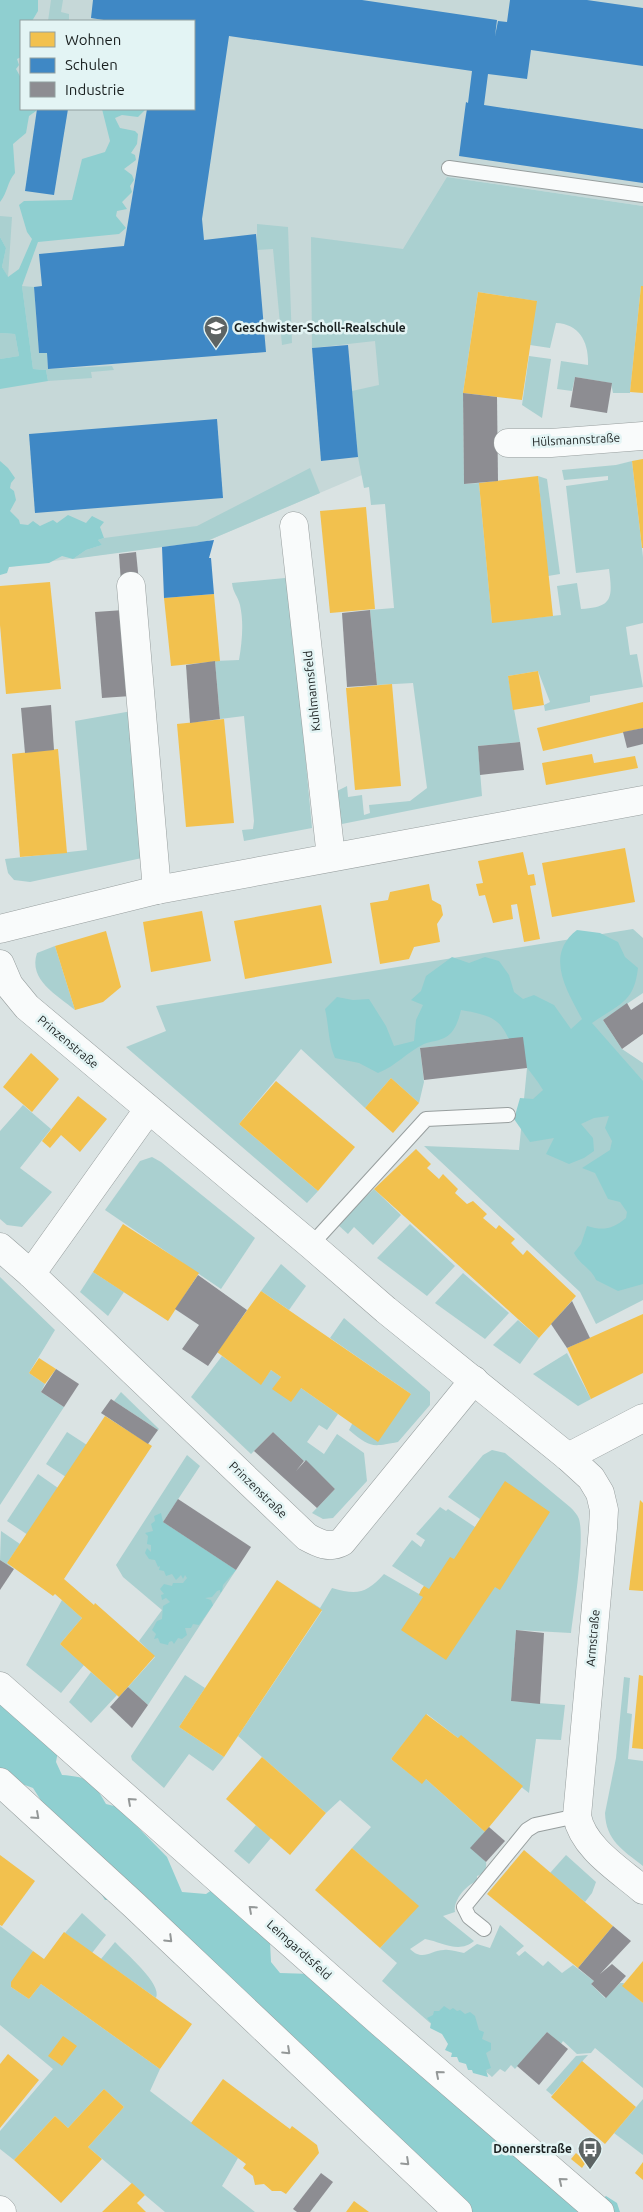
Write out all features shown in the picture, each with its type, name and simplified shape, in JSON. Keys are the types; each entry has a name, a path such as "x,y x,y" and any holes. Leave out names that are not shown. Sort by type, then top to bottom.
{"street":[{"name":"Hülsmannstraße","path":"508,443 551,443 643,436"},
{"name":"Kuhlmannsfeld","path":"294,526 331,857"},
{"path":"131,586 157,890"},
{"path":"0,929 157,890 643,800"},
{"name":"Prinzenstraße","path":"0,964 9,985 27,1007 386,1310 568,1457"},
{"path":"31,1274 148,1110"},
{"name":"Prinzenstraße","path":"0,1247 31,1274 307,1537 325,1545 337,1544 354,1528 474,1380"},
{"path":"568,1457 643,1418"},
{"name":"Armstraße","path":"568,1457 596,1486 600,1493 604,1510 577,1816 580,1828 587,1839 643,1890"},
{"name":"Leimgardtsfeld","path":"0,1686 388,2030 600,2212"},
{"path":"0,1782 134,1905 458,2212"}],"lane":[{"path":"449,168 643,196"},
{"path":"311,1245 426,1119 508,1115"},
{"path":"484,1929 469,1917 464,1907 512,1847 531,1827 577,1816"}],"shaded area":[{"name":"Geschwister-Scholl-Realschule","path":"0,0 643,0 643,206 447,177 417,446 362,475 207,541 8,567 0,469"},
{"path":"0,0 38,0 38,11 33,20 20,20 20,58 17,59 19,65 16,69 20,76 20,110 36,111 29,116 26,133 13,144 15,173 0,202"},
{"path":"51,0 63,0 61,12 69,14 69,20 48,20"},
{"path":"102,110 145,110 138,117 122,115 115,118 120,128 135,131 138,134 137,144 131,153 135,155 136,160 124,169 132,175 134,180 130,186 132,192 122,202 127,209 117,211 116,216 126,228 119,234 38,242 22,286 33,369 46,370 48,381 0,389 0,359 19,356 15,334 0,333 0,237 6,248 2,267 8,277 19,269 32,239 27,232 19,205 24,201 72,200 82,159 105,152 110,141"},
{"path":"447,177 643,206 643,286 641,286 630,393 613,393 611,383 575,377 572,391 557,389 561,361 588,365 585,342 577,331 564,324 556,323 550,348 530,345 536,301 478,292 463,393 464,484 479,483 492,622 561,615 557,586 577,583 581,609 599,606 608,600 611,588 609,569 576,573 566,486 608,480 608,476 564,480 562,470 616,465 632,461 643,557 643,623 626,627 630,655 637,654 643,687 590,696 590,702 545,711 544,705 550,702 538,671 508,676 520,742 478,746 482,796 337,825 333,793 347,786 348,797 362,795 364,815 370,813 369,805 410,801 427,788 413,683 377,685 370,610 394,608 385,504 371,505 369,487 364,488 358,457 352,391 379,385 375,341 312,348 311,237 403,249"},
{"path":"0,216 12,217 8,278 2,267 6,248 0,237"},
{"path":"257,224 288,227 292,343 282,345 273,249 257,250"},
{"path":"22,286 34,287 39,353 47,353 48,369 112,366 114,370 91,372 92,378 48,381 46,370 33,369"},
{"path":"0,333 15,334 19,356 0,359"},
{"path":"529,356 551,359 542,418 522,405"},
{"path":"0,461 15,478 10,488 14,491 16,500 10,511 19,520 20,524 28,525 33,521 40,526 53,520 57,523 68,515 86,523 92,516 104,522 100,527 104,538 98,540 102,545 86,550 73,559 62,556 49,563 9,567 7,573 0,575"},
{"path":"310,468 320,493 207,541 73,559 86,550 102,545 98,540 104,538 197,526"},
{"path":"538,476 547,479 560,574 548,576"},
{"path":"285,578 289,580 312,828 244,841 242,830 253,829 254,821 244,716 220,719 215,661 239,660 242,619 240,605 232,583"},
{"path":"132,711 142,858 30,882 14,880 8,873 5,859 87,850 75,721"},
{"path":"633,929 643,938 643,993 603,1020 622,1049 643,1063 643,1300 596,1324 580,1292 424,1146 519,1150 527,1068 523,1037 420,1048 424,1082 419,1103 391,1078 365,1108 301,1049 239,1124 318,1191 307,1203 126,1047 166,1031 156,1006"},
{"path":"577,930 600,933 618,942 625,957 638,968 633,989 624,1002 592,1023 643,1081 643,1284 618,1291 596,1280 574,1253 581,1244 587,1226 608,1228 617,1225 626,1218 627,1212 620,1202 608,1199 595,1173 582,1168 610,1150 612,1141 605,1128 609,1116 594,1118 581,1124 593,1138 594,1151 584,1158 569,1164 546,1154 554,1138 530,1142 514,1119 520,1098 533,1099 543,1090 515,1050 506,1033 496,1021 477,1013 461,1010 456,1025 449,1035 418,1047 390,1067 378,1073 359,1063 335,1058 325,1009 337,997 353,1000 369,999 386,1026 394,1046 414,1041 416,1020 423,1005 411,1000 421,991 426,976 452,957 469,963 485,957 499,961 509,975 514,992 523,999 534,995 554,1005 571,1029 582,1019 565,985 560,962 567,940"},
{"path":"55,946 75,1010 46,986 40,979 37,971 35,963 37,953"},
{"path":"23,1105 51,1129 20,1168 52,1192 22,1227 7,1225 0,1219 0,1131"},
{"path":"152,1157 161,1162 255,1238 221,1289 105,1210 140,1161"},
{"path":"374,1189 401,1215 373,1245 354,1227 348,1234 337,1224"},
{"path":"410,1224 455,1266 427,1296 377,1258"},
{"path":"281,1264 306,1286 289,1310 261,1291"},
{"path":"93,1272 124,1292 108,1316 80,1292"},
{"path":"463,1273 509,1313 485,1339 435,1303"},
{"path":"0,1277 55,1330 29,1373 45,1384 41,1392 64,1407 0,1505"},
{"path":"344,1318 430,1392 430,1405 398,1442 372,1445 349,1430 352,1424 411,1394 330,1338"},
{"path":"518,1320 539,1338 520,1364 493,1345"},
{"path":"567,1353 591,1399 578,1406 533,1374"},
{"path":"222,1356 261,1384 271,1370 281,1377 273,1389 301,1388 338,1414 327,1430 319,1425 307,1442 324,1454 337,1434 364,1453 367,1481 333,1518 323,1519 312,1513 335,1489 273,1432 251,1454 191,1397"},
{"path":"121,1392 159,1429 158,1430 114,1401"},
{"path":"67,1432 87,1445 66,1477 46,1464"},
{"path":"492,1450 505,1453 570,1507 579,1519 581,1529 580,1558 571,1633 516,1630 511,1701 565,1705 561,1740 536,1739 529,1793 427,1714 391,1759 419,1781 426,1779 485,1832 471,1848 486,1862 484,1871 477,1876 477,1881 472,1883 460,1895 455,1912 443,1916 474,1941 462,1947 456,1947 425,1939 410,1949 419,1955 423,1955 439,1950 464,1953 477,1944 490,1948 500,1925 524,1946 516,1953 519,1956 525,1951 543,1966 548,1961 562,1973 573,1965 594,1981 591,1984 605,1998 620,1983 624,1983 623,1986 643,2003 643,2088 595,2048 591,2053 577,2054 563,2041 561,2044 547,2032 515,2069 511,2065 505,2072 500,2069 492,2077 382,1981 397,1963 380,1948 418,1906 352,1848 371,1827 340,1800 326,1813 238,1736 322,1611 308,1600 320,1608 332,1588 348,1592 361,1591 372,1586 384,1574 419,1594 424,1586 392,1566 412,1540 421,1547 425,1540 416,1534 440,1507 446,1511 448,1509 475,1527 480,1519 448,1497 483,1455"},
{"path":"187,1455 200,1466 163,1522 236,1570 148,1705 128,1687 155,1657 139,1641 162,1610 123,1577 116,1565"},
{"path":"38,1474 58,1488 28,1535 7,1521"},
{"path":"161,1513 163,1522 236,1570 223,1585 220,1593 220,1590 212,1597 205,1598 211,1600 213,1605 199,1625 193,1624 191,1628 185,1628 187,1635 182,1639 178,1638 174,1644 172,1641 169,1642 168,1645 160,1643 158,1638 154,1639 156,1634 152,1630 157,1621 162,1619 163,1606 170,1602 166,1598 162,1600 161,1595 164,1594 160,1589 164,1584 172,1586 173,1583 183,1583 187,1578 185,1575 183,1579 181,1575 176,1580 172,1574 166,1576 164,1571 159,1570 160,1566 158,1567 155,1560 149,1559 145,1553 147,1548 151,1552 151,1545 147,1544 148,1536 145,1533 153,1531 151,1524 155,1521 154,1516"},
{"path":"1,1531 20,1544 7,1563 14,1569 0,1560"},
{"path":"62,1600 82,1618 60,1644 84,1665 61,1693 26,1665"},
{"path":"91,1672 117,1695 91,1723 69,1702"},
{"path":"185,1675 205,1688 179,1727 224,1757 213,1771 189,1754 164,1788 132,1760 131,1756"},
{"path":"624,1677 630,1678 627,1713 632,1714 628,1759 643,1761 643,1866 622,1850 612,1838 606,1823 605,1813 616,1758"},
{"path":"0,1701 58,1751 56,1762 62,1775 78,1777 93,1785 106,1804 118,1807 167,1857 182,1892 206,1894 222,1883 270,1943 271,1962 280,1973 312,1974 593,2206 606,2196 617,2203 620,2212 464,2212 293,2066 276,2060 260,2039 186,1966 174,1963 119,1900 105,1900 33,1788 0,1776"},
{"path":"256,1825 271,1838 249,1864 234,1851"},
{"path":"566,1855 596,1882 592,1893 585,1902 550,1873"},
{"path":"82,1913 106,1935 92,1953 65,1933"},
{"path":"0,1926 33,1951 11,1987 29,1999 41,1984 160,2069 150,2091 238,2158 222,2186 255,2212 165,2212 88,2147 124,2107 104,2089 68,2128 55,2116 14,2160 0,2149 0,2131 53,2069 0,2025"},
{"path":"115,1942 134,1960 154,1985 157,1992 156,1998 101,1959"},
{"path":"444,2006 450,2010 453,2008 457,2011 460,2010 465,2014 470,2012 475,2016 479,2030 484,2032 482,2039 491,2043 491,2050 486,2053 491,2068 486,2070 488,2077 473,2073 472,2070 468,2070 466,2064 459,2062 457,2057 451,2057 452,2053 445,2050 448,2044 442,2034 430,2028 431,2023 427,2018 433,2015 434,2011 439,2011"},
{"path":"588,2055 552,2095 546,2090 576,2056"},
{"path":"643,2099 643,2155 614,2133"}],"building: Wohnen":[{"path":"641,286 643,286 643,393 630,392"},
{"path":"478,292 537,301 522,400 463,393"},
{"path":"643,459 643,548 642,548 632,461"},
{"path":"538,476 553,616 492,623 479,483"},
{"path":"366,507 375,609 330,613 320,511"},
{"path":"50,582 61,689 6,694 0,625 0,586"},
{"path":"214,594 220,661 171,666 164,598"},
{"path":"538,671 544,705 513,710 508,676"},
{"path":"392,684 401,786 355,790 346,688"},
{"path":"643,702 643,728 543,751 537,728"},
{"path":"224,719 234,823 186,827 177,724"},
{"path":"58,749 67,853 20,857 12,754"},
{"path":"592,754 594,763 635,756 638,768 546,785 542,763"},
{"path":"625,848 635,902 552,917 542,863"},
{"path":"523,852 528,875 534,874 536,885 530,886 540,939 524,942 517,904 511,905 513,919 493,923 485,895 479,896 476,884 483,883 478,861"},
{"path":"429,884 432,900 441,905 443,915 437,924 440,942 414,947 409,959 380,964 370,903 388,900 390,892"},
{"path":"321,905 332,963 245,979 234,921"},
{"path":"202,911 211,961 151,972 143,922"},
{"path":"106,931 121,987 103,1002 75,1010 55,946"},
{"path":"31,1053 59,1079 32,1112 3,1087"},
{"path":"391,1078 419,1103 393,1133 365,1108"},
{"path":"276,1081 355,1147 318,1191 239,1124"},
{"path":"78,1096 107,1119 80,1152 61,1135 50,1148 42,1141"},
{"path":"416,1149 431,1164 427,1168 439,1179 443,1174 458,1189 455,1193 467,1204 473,1201 487,1214 483,1218 496,1229 499,1225 515,1239 511,1243 523,1255 527,1250 576,1296 539,1338 374,1189"},
{"path":"123,1224 199,1273 168,1321 93,1272"},
{"path":"261,1291 411,1394 378,1442 301,1388 291,1402 272,1389 281,1377 271,1370 261,1385 217,1352"},
{"path":"643,1314 643,1373 591,1399 567,1348"},
{"path":"39,1358 56,1369 45,1384 29,1373"},
{"path":"105,1416 152,1446 64,1579 94,1605 95,1603 155,1656 119,1697 60,1644 82,1618 55,1594 53,1596 7,1563"},
{"path":"505,1481 550,1512 500,1590 495,1587 446,1660 401,1630 423,1597 419,1595 421,1590 424,1586 429,1589 450,1557 454,1559"},
{"path":"640,1500 643,1503 643,1591 629,1590"},
{"path":"277,1580 322,1610 224,1757 179,1727"},
{"path":"639,1675 643,1676 643,1749 632,1748"},
{"path":"426,1714 458,1738 461,1735 523,1786 485,1832 426,1779 422,1784 391,1759"},
{"path":"262,1757 326,1813 290,1855 226,1799"},
{"path":"352,1848 419,1906 380,1948 315,1890"},
{"path":"524,1850 613,1926 578,1968 487,1894"},
{"path":"0,1855 35,1881 2,1926 0,1925"},
{"path":"64,1932 192,2024 160,2069 41,1984 29,1999 11,1987 11,1982 33,1951 44,1959"},
{"path":"643,1961 643,2003 622,1986"},
{"path":"63,2036 77,2046 62,2066 48,2056"},
{"path":"8,2054 39,2080 0,2128 0,2064"},
{"path":"582,2061 636,2107 605,2144 551,2097"},
{"path":"223,2079 290,2129 292,2126 317,2145 319,2153 286,2194 281,2191 272,2191 264,2184 255,2185 253,2176 243,2168 246,2164 191,2123"},
{"path":"104,2089 124,2107 88,2147 102,2159 61,2203 14,2160 55,2116 68,2128"},
{"path":"576,2153 586,2162 582,2168 571,2159"},
{"path":"643,2162 643,2180 635,2173"},
{"path":"132,2183 145,2195 137,2203 146,2212 102,2212"},
{"path":"354,2201 369,2212 346,2212"}],"building: Schulen":[{"path":"93,0 362,0 497,20 495,36 498,21 507,22 510,0 587,0 643,8 643,66 531,50 527,79 488,74 484,105 643,129 643,183 459,156 472,71 229,36 202,219 204,240 256,234 266,352 48,369 47,353 39,353 34,287 42,286 39,254 124,246 147,110 195,110 195,20 104,20 91,18"},
{"path":"37,110 68,110 54,195 25,191"},
{"path":"348,345 358,457 321,461 312,348"},
{"path":"217,419 223,498 35,513 29,434"},
{"path":"214,540 209,558 211,558 214,594 164,598 162,547"}],"building: Industrie":[{"path":"575,377 612,383 607,413 570,407"},
{"path":"463,393 497,397 498,481 464,484"},
{"path":"136,552 139,582 121,583 119,554"},
{"path":"124,610 131,696 102,698 95,612"},
{"path":"370,610 377,685 347,687 342,613"},
{"path":"215,661 220,719 190,723 186,665"},
{"path":"51,705 54,750 25,753 21,708"},
{"path":"643,728 643,744 627,748 623,732"},
{"path":"520,742 524,770 480,775 478,746"},
{"path":"643,1002 643,1034 622,1049 603,1020 627,1003 631,1010"},
{"path":"523,1037 527,1068 424,1080 420,1048"},
{"path":"198,1275 247,1310 208,1366 182,1349 199,1325 175,1309"},
{"path":"572,1301 590,1338 567,1348 551,1324"},
{"path":"56,1369 79,1384 64,1407 41,1392"},
{"path":"111,1399 158,1430 148,1444 101,1413"},
{"path":"273,1432 304,1461 296,1471 306,1460 335,1489 317,1508 254,1451"},
{"path":"178,1499 251,1547 236,1570 163,1522"},
{"path":"0,1560 14,1569 0,1590"},
{"path":"516,1630 544,1633 540,1704 511,1701"},
{"path":"128,1687 148,1705 132,1728 110,1707"},
{"path":"489,1827 505,1841 486,1862 470,1848"},
{"path":"613,1926 631,1941 600,1974 612,1964 626,1976 606,1998 591,1984 594,1981 578,1968"},
{"path":"547,2032 568,2049 539,2085 517,2066"},
{"path":"321,2173 333,2182 310,2212 297,2212 293,2209"}],"place":[{"name":"Geschwister-Scholl-Realschule","path":"216,349"},
{"name":"Donnerstraße","path":"590,2170"}]}
